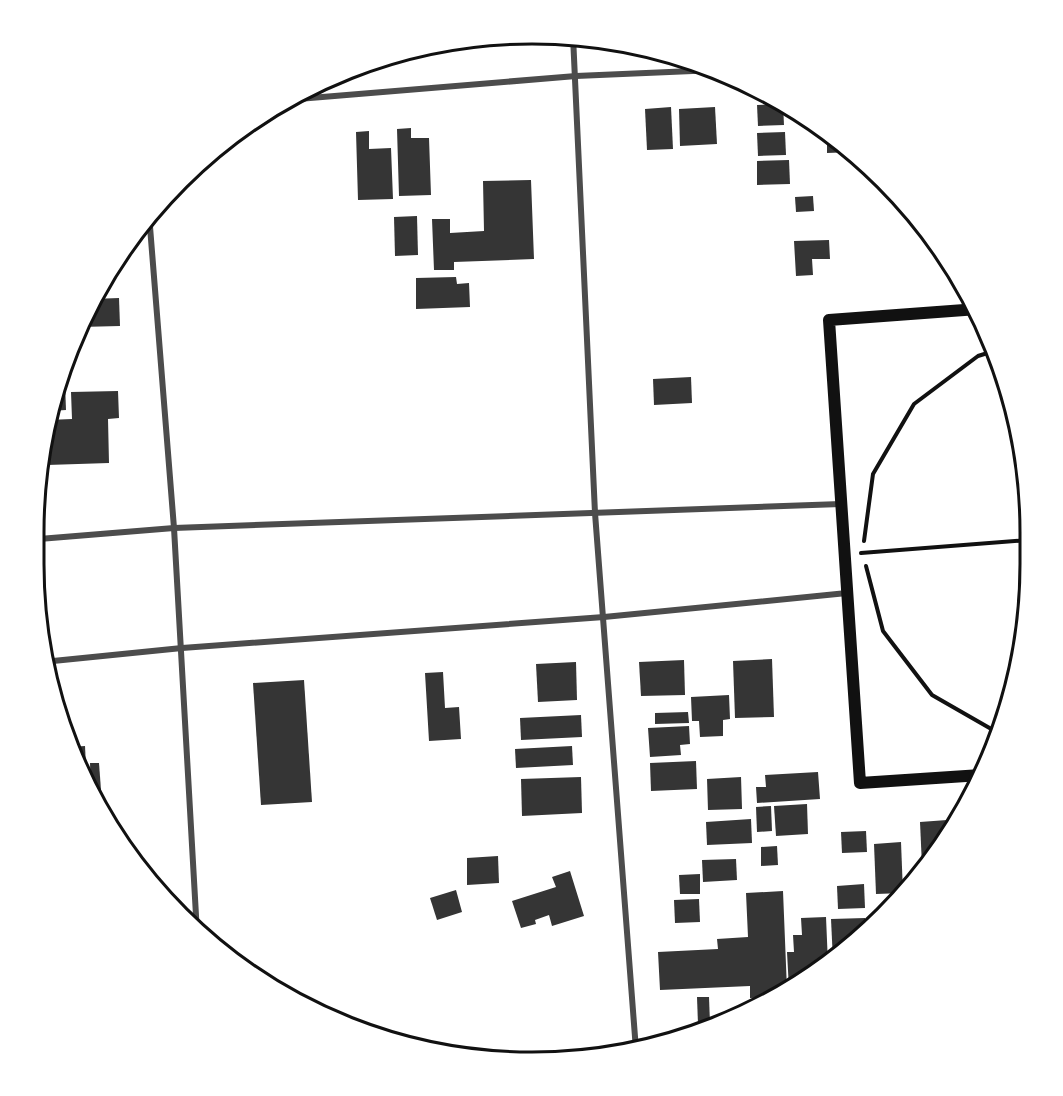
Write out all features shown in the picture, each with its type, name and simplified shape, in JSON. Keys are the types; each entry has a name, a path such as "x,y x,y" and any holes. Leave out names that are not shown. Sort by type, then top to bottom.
{"main road":[{"path":"966,310 829,320 860,783 971,776"}],"street":[{"path":"574,46 595,513 635,1041"},
{"path":"308,98 576,76 693,71"},
{"path":"150,227 174,528 196,919"},
{"path":"44,539 174,528 841,504"},
{"path":"53,661 182,648 604,617 847,593"}],"path":[{"path":"985,354 978,356 914,404 873,474 862,552 883,631 932,695 991,729"},
{"path":"844,554 1020,541"}],"building":[{"path":"757,105 767,105 783,114 784,125 758,126"},
{"path":"671,107 673,149 647,150 645,109"},
{"path":"715,107 717,144 680,146 679,109"},
{"path":"411,128 411,138 429,138 431,195 399,196 397,129"},
{"path":"369,131 369,149 391,148 393,199 358,200 356,132"},
{"path":"785,132 786,155 758,156 757,133"},
{"path":"827,143 839,153 827,153"},
{"path":"789,160 790,184 757,185 757,161"},
{"path":"531,180 534,259 454,262 454,270 434,270 432,219 450,219 450,233 484,231 483,181"},
{"path":"813,196 814,211 796,212 795,197"},
{"path":"417,216 418,255 395,256 394,217"},
{"path":"829,240 830,259 812,259 813,275 796,276 794,241"},
{"path":"456,277 457,284 469,283 470,307 416,309 416,278"},
{"path":"119,298 120,326 89,327 103,299"},
{"path":"691,377 692,403 654,405 653,379"},
{"path":"65,388 66,410 59,410"},
{"path":"118,391 119,418 108,419 109,463 48,465 57,420 72,419 71,392"},
{"path":"772,659 774,717 735,718 733,661"},
{"path":"684,660 685,695 641,696 639,662"},
{"path":"576,662 577,700 538,702 536,664"},
{"path":"443,672 445,708 459,707 461,739 429,741 425,673"},
{"path":"304,680 312,802 261,805 253,683"},
{"path":"729,695 730,719 723,720 723,736 700,737 699,721 692,721 691,697"},
{"path":"688,712 689,723 655,724 655,713"},
{"path":"581,715 582,737 521,740 520,718"},
{"path":"689,726 690,744 680,745 681,755 650,757 648,728"},
{"path":"79,746 85,746 86,762 81,751"},
{"path":"572,746 573,765 516,768 515,749"},
{"path":"696,761 697,789 651,791 650,763"},
{"path":"90,763 99,763 101,790 99,790 90,772"},
{"path":"818,772 820,799 757,803 756,787 766,787 765,775"},
{"path":"581,777 582,813 522,816 521,779"},
{"path":"741,777 742,809 708,810 707,779"},
{"path":"807,804 808,834 776,836 774,806"},
{"path":"771,806 772,831 757,832 756,807"},
{"path":"751,819 752,843 707,845 706,822"},
{"path":"947,820 922,858 920,822"},
{"path":"866,831 867,852 842,853 841,832"},
{"path":"901,842 903,881 892,893 876,894 874,844"},
{"path":"777,846 778,865 761,866 761,847"},
{"path":"498,856 499,883 467,885 467,858"},
{"path":"736,859 737,880 703,882 702,860"},
{"path":"570,871 584,916 552,926 549,915 535,920 536,924 521,928 512,901 556,887 552,877"},
{"path":"700,874 700,894 680,894 679,875"},
{"path":"864,884 865,908 838,909 837,886"},
{"path":"456,890 462,912 437,920 430,898"},
{"path":"783,891 787,980 755,998 750,998 750,986 660,990 658,952 718,949 717,939 748,937 746,893"},
{"path":"699,899 700,922 675,923 674,900"},
{"path":"826,917 828,953 788,979 787,952 794,952 793,935 802,935 801,918"},
{"path":"865,918 865,920 832,949 831,919"},
{"path":"697,997 709,997 710,1018 698,1023"}]}
